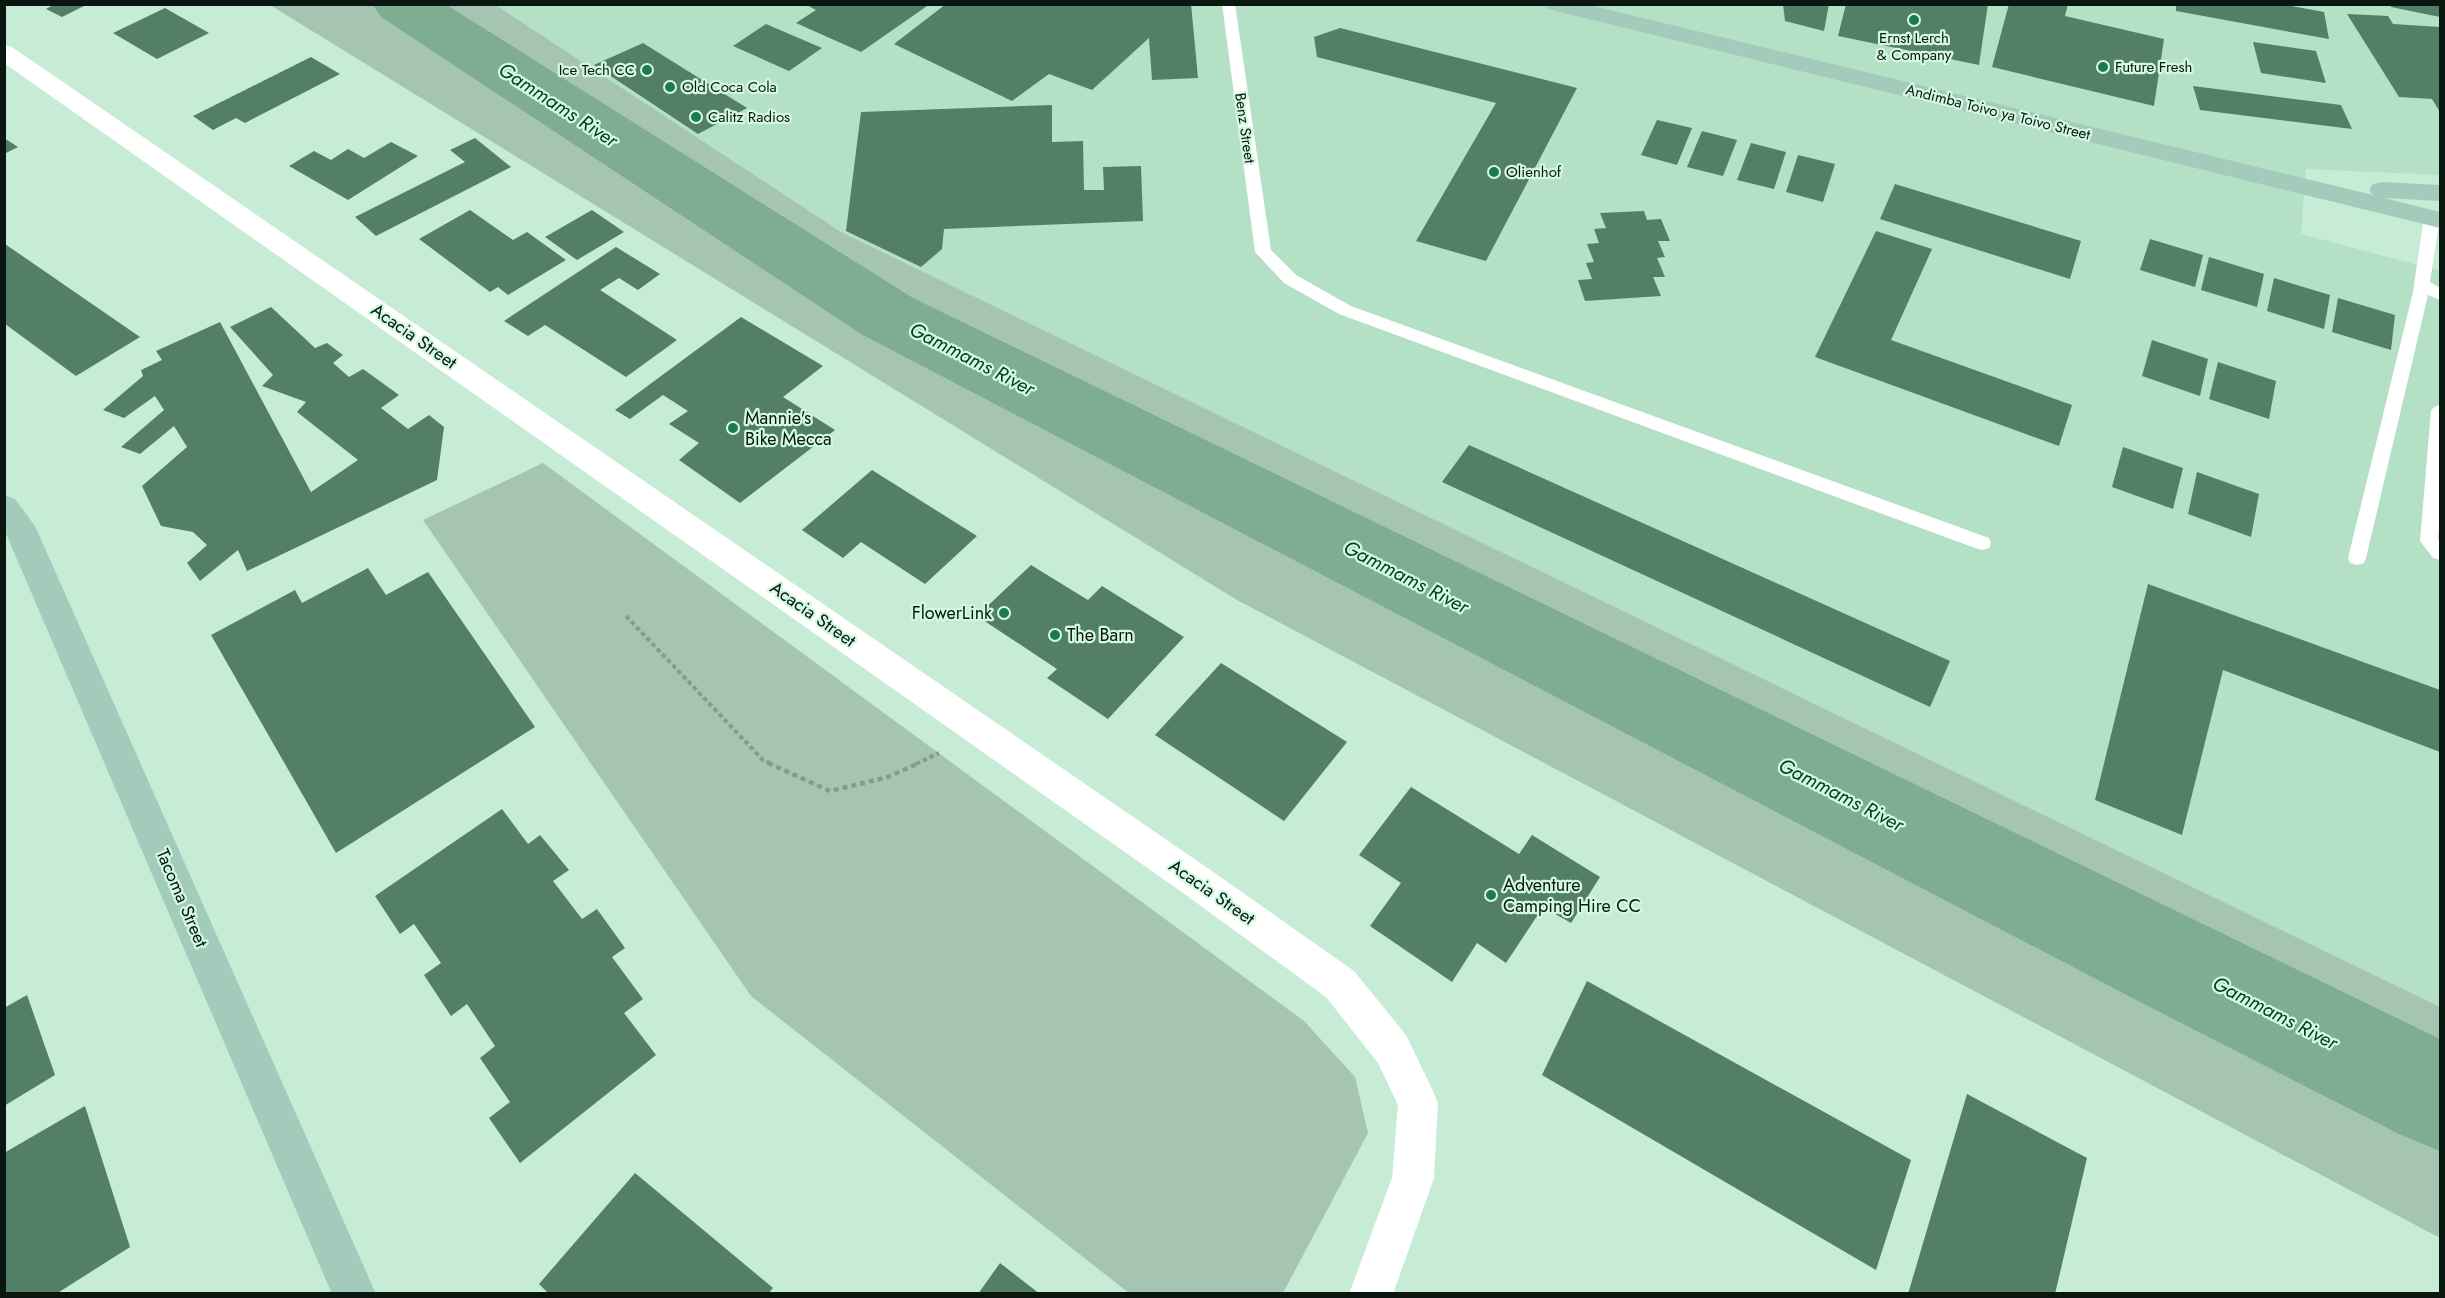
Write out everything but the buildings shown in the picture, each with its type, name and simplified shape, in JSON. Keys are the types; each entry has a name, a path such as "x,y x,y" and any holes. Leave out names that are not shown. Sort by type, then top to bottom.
{"street":[{"name":"Andimba Toivo ya Toivo Street","path":"1556,4 2436,218"},
{"name":"Acacia Street","path":"4,52 983,732 1340,984 1392,1048 1418,1103 1413,1178 1371,1293"},
{"path":"2302,186 2440,193"},
{"name":"Tacoma Street","path":"4,507 20,526 354,1293"}],"lane":[{"name":"Benz Street","path":"1228,4 1263,252 1290,279 1345,310 1982,543"},
{"path":"2357,558 2436,218"},
{"path":"2422,284 2440,295"},
{"path":"2440,411 2439,457 2429,541 2440,553"}],"path":[{"path":"626,616 763,760 830,791 888,777 983,732"}],"shaded area":[{"path":"494,4 841,232 2440,1007 2440,1238 1237,600 270,5"},
{"path":"494,5 2440,5 2440,175 2306,169 2301,234 2440,271 2440,1007 841,232"},
{"path":"543,463 1304,1021 1355,1077 1368,1133 1283,1293 1129,1293 751,996 423,520"}],"waterway":[{"name":"Gammams River","path":"402,4 887,316 2177,966 2440,1096"}],"place":[{"name":"Ernst Lerch & Company","path":"1914,20"},
{"name":"Future Fresh","path":"2103,67"},
{"name":"Ice Tech CC","path":"647,70"},
{"name":"Old Coca Cola","path":"670,87"},
{"name":"Calitz Radios","path":"696,117"},
{"name":"Olienhof","path":"1494,172"},
{"name":"Mannie's Bike Mecca","path":"733,428"},
{"name":"FlowerLink","path":"1004,613"},
{"name":"The Barn","path":"1055,635"},
{"name":"Adventure Camping Hire CC","path":"1491,895"}]}
